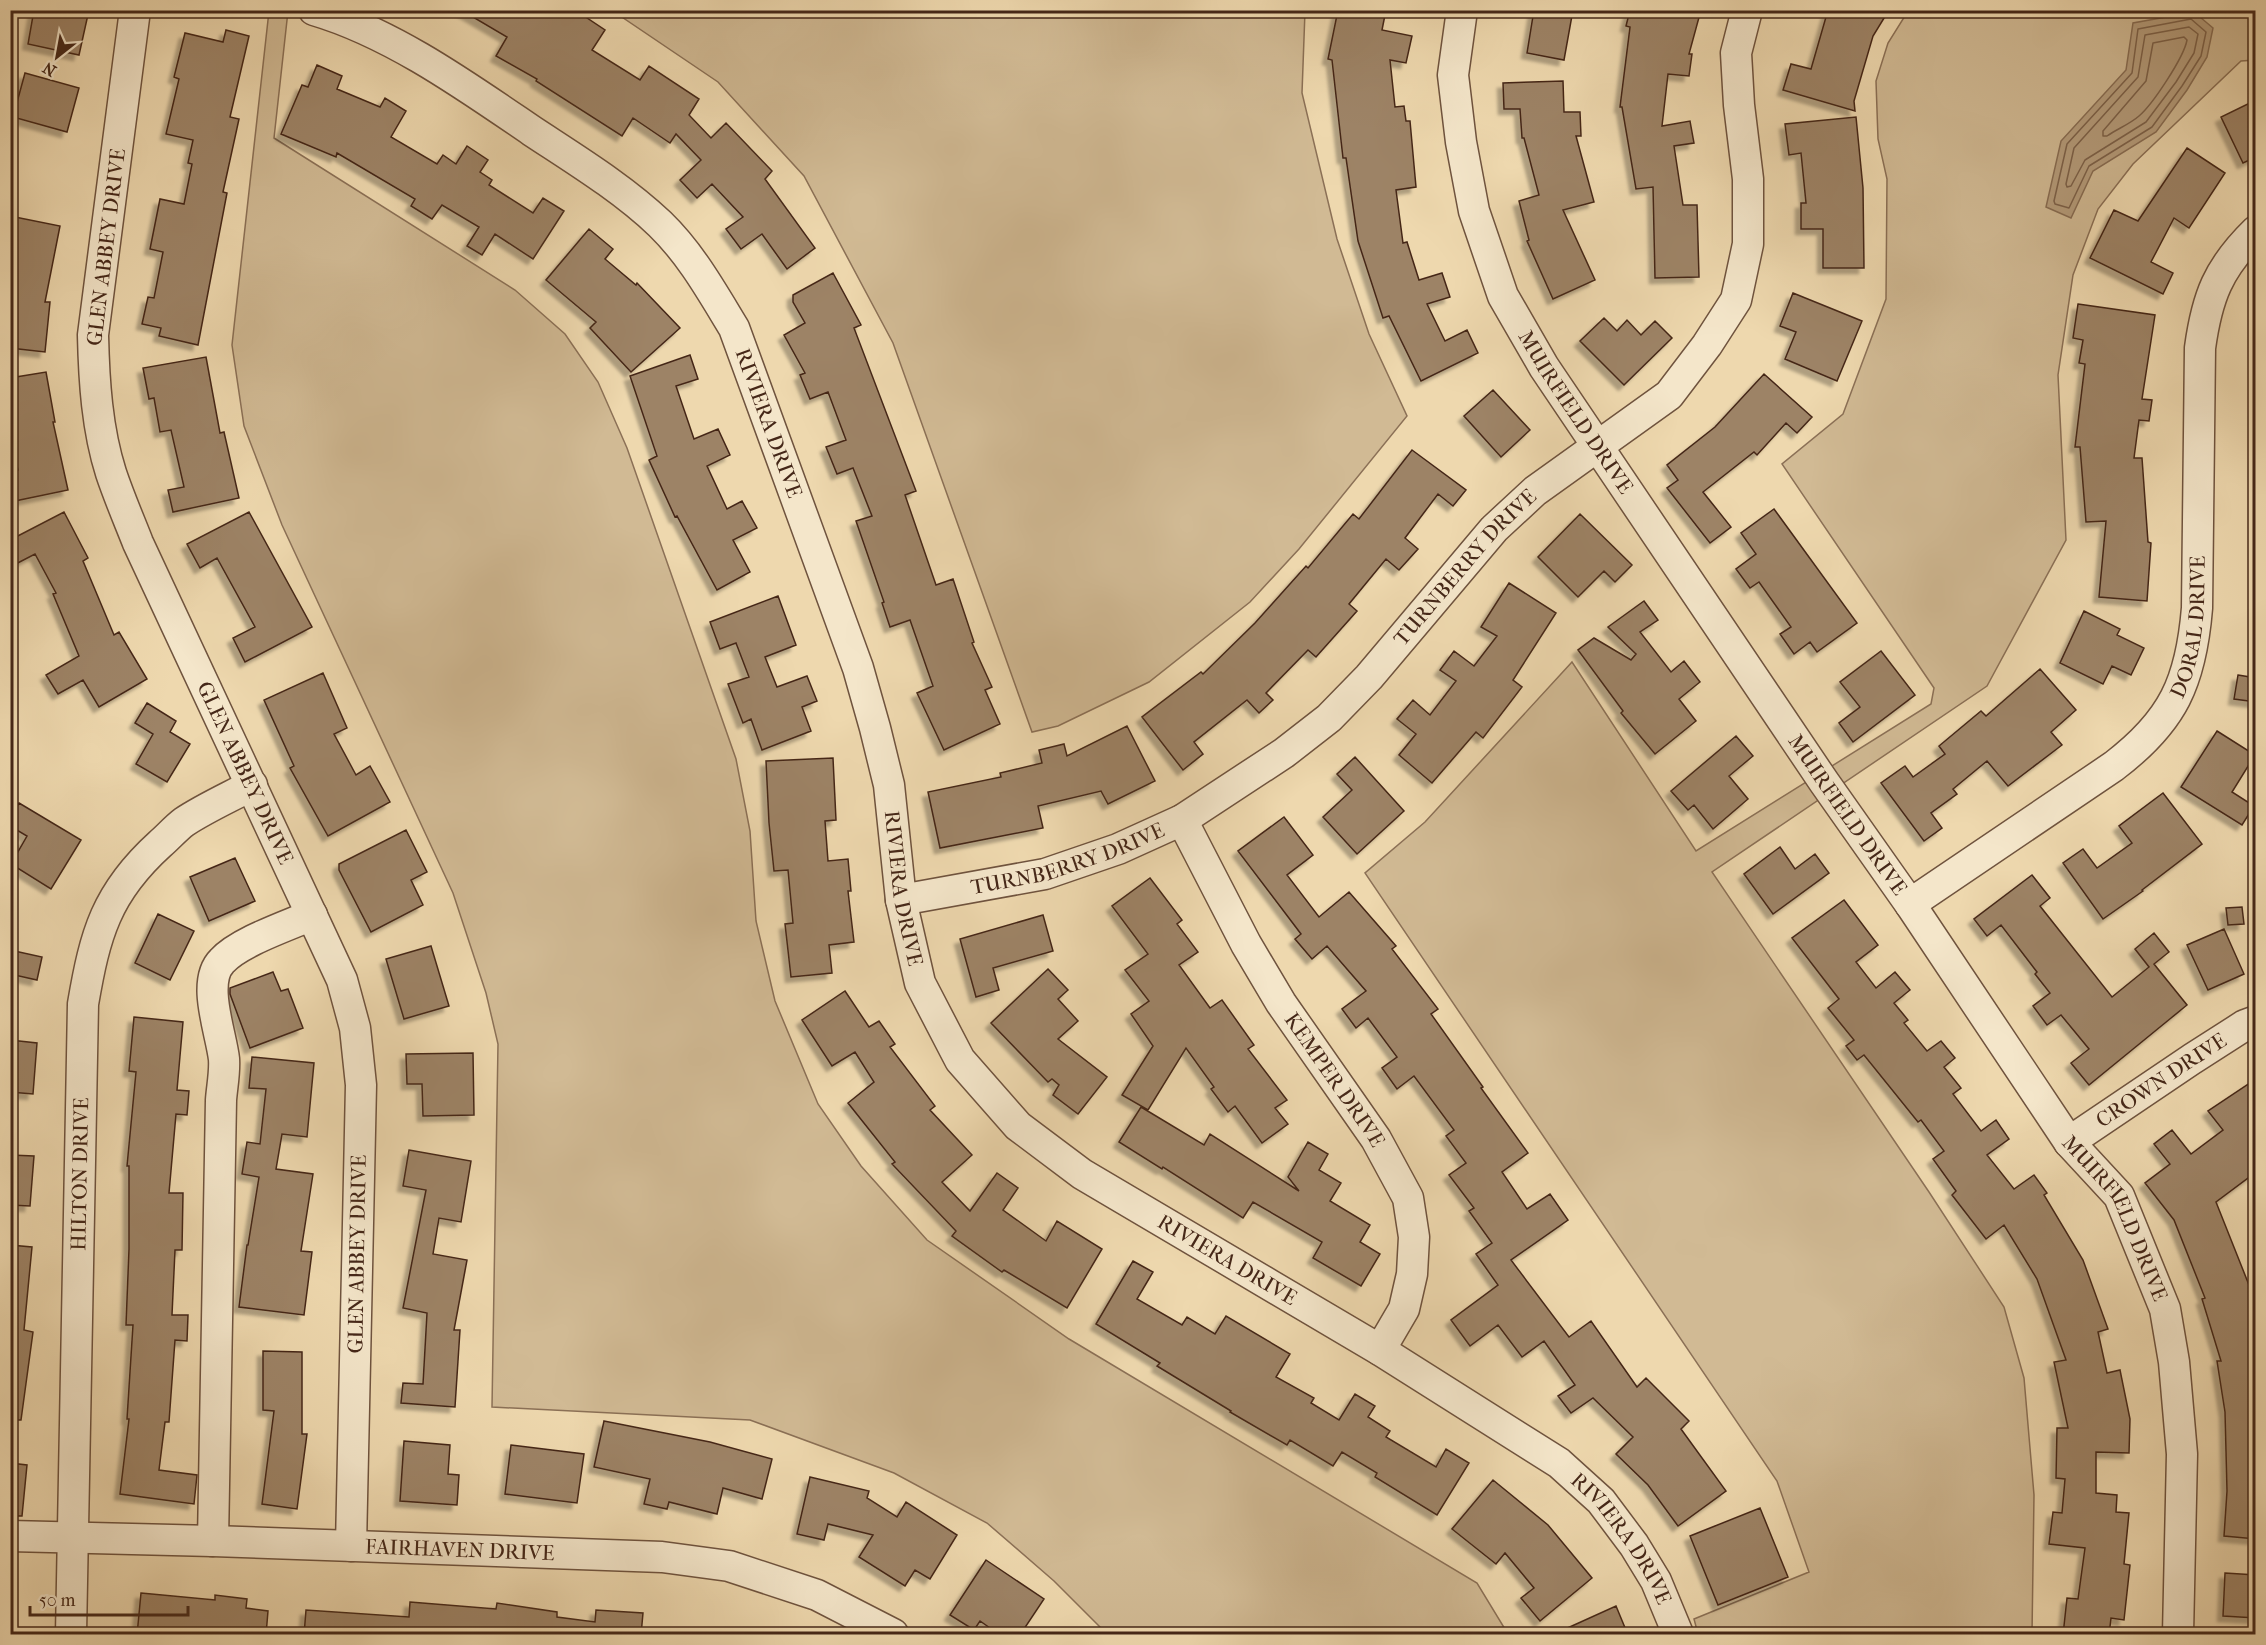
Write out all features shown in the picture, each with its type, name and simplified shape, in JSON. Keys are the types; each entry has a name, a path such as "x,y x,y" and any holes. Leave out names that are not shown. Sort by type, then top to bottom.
{"street":[{"name":"GLEN ABBEY DRIVE","path":"135,10 93,335 94,377 99,414 111,472 138,543 342,980 355,1028 361,1085 351,1546"},
{"name":"RIVIERA DRIVE","path":"314,10 396,45 462,84 607,180 661,225 705,279 734,328 858,668 889,785 901,900 920,983 960,1060 1018,1126 1082,1174 1380,1350 1558,1463 1601,1501 1634,1545 1656,1581 1678,1635"},
{"name":"MUIRFIELD DRIVE","path":"1462,10 1454,75 1461,142 1474,211 1503,296 1544,367 1824,782 1910,904 2069,1142 2119,1196 2165,1309 2174,1362 2182,1454 2178,1635"},
{"name":"TURNBERRY DRIVE","path":"901,900 1045,874 1118,849 1182,820 1284,753 1329,718 1369,677 1494,529 1535,491 1670,395 1707,345 1736,300 1748,244 1748,179 1739,105 1736,53 1747,10"},
{"name":"DORAL DRIVE","path":"1910,904 2131,753 2159,724 2175,700 2194,645 2197,608 2200,348 2204,314 2222,271 2241,245 2256,231"},
{"name":"HILTON DRIVE","path":"71,1635 83,1004 91,958 101,926 119,890 146,857 184,822 252,785"},
{"name":"KEMPER DRIVE","path":"1182,820 1246,944 1275,993 1376,1139 1408,1198 1414,1237 1412,1274 1404,1309 1380,1350"},
{"path":"213,1540 220,1111 224,1060 214,1004 214,970 235,950 312,915"},
{"name":"CROWN DRIVE","path":"2069,1142 2192,1059 2256,1021"},
{"name":"FAIRHAVEN DRIVE","path":"10,1536 213,1540 662,1557 729,1566 818,1595 890,1634"}],"shaded area":[{"path":"269,11 288,11 274,138 515,290 565,334 598,382 627,448 736,759 750,831 756,921 775,1001 818,1104 861,1166 927,1240 1069,1339 1477,1583 1508,1634 1107,1634 1054,1581 987,1523 894,1473 750,1420 492,1407 498,1044 486,993 453,893 282,525 244,426 232,345"},
{"path":"613,11 1305,11 1302,93 1337,239 1369,334 1407,416 1299,549 1250,602 1149,682 1058,726 1032,732 893,343 804,176 718,82"},
{"path":"1908,11 2255,11 2255,60 2241,61 2133,164 2098,209 2073,275 2058,375 2066,540 1987,686 1712,872 1929,1192 2004,1307 2024,1378 2034,1495 2032,1634 1698,1634 1694,1619 1809,1572 1777,1481 1365,873 1425,822 1572,662 1696,851 1931,704 1934,688 1782,464 1843,414 1886,299 1887,179 1878,139 1876,81 1888,43"}],"water":[{"path":"2194,12 2213,28 2207,57 2187,90 2156,132 2093,171 2071,218 2046,207 2061,141 2126,70 2133,23"}],"building":[{"path":"34,10 89,10 79,55 28,44"},
{"path":"461,10 575,10 605,30 592,50 640,80 649,66 699,99 689,115 711,138 726,123 772,171 765,179 815,248 787,269 762,234 741,249 726,229 743,217 712,184 697,198 680,180 701,160 676,134 670,143 633,118 622,136 536,81 537,79 496,56 507,37"},
{"path":"1338,10 1386,10 1382,30 1412,36 1406,63 1390,60 1395,107 1404,106 1406,121 1410,121 1416,187 1396,190 1403,243 1407,242 1419,280 1442,273 1450,297 1427,304 1445,341 1467,330 1478,353 1421,381 1389,316 1383,318 1358,241 1346,158 1343,158 1332,60 1328,59"},
{"path":"1534,10 1573,10 1564,60 1527,53"},
{"path":"1630,10 1701,10 1689,54 1692,54 1689,76 1668,74 1662,126 1690,121 1694,143 1674,146 1683,205 1697,205 1699,277 1655,278 1653,187 1636,189 1622,107 1620,107 1630,27 1626,26"},
{"path":"1828,10 1889,10 1873,36 1854,101 1855,111 1783,90 1791,64 1811,69"},
{"path":"226,30 249,36 230,117 239,119 223,192 227,193 198,345 159,336 161,328 142,324 148,297 154,298 163,252 150,249 160,199 184,204 192,164 188,163 193,140 166,134 179,79 174,77 185,33 223,42"},
{"path":"317,65 342,76 337,89 380,107 385,98 406,111 391,137 437,164 443,155 456,164 467,146 488,160 480,172 492,180 489,185 533,213 543,198 564,211 533,259 495,234 482,255 467,246 479,227 442,205 432,219 411,206 415,199 337,153 336,157 281,134 302,85 308,87"},
{"path":"25,73 79,88 67,132 13,117"},
{"path":"1563,81 1564,112 1580,112 1581,136 1576,136 1594,202 1563,210 1595,280 1553,299 1527,241 1529,240 1519,201 1539,195 1524,138 1522,138 1520,109 1504,109 1503,83"},
{"path":"2256,100 2256,157 2243,163 2221,117"},
{"path":"1856,117 1863,188 1864,268 1823,268 1823,229 1801,229 1801,203 1806,203 1801,153 1789,155 1785,124"},
{"path":"2187,148 2225,173 2189,228 2174,218 2151,262 2173,273 2163,294 2090,258 2114,210 2138,221"},
{"path":"10,216 60,226 45,302 50,302 45,352 10,348"},
{"path":"589,229 613,249 605,259 636,285 637,283 680,328 631,372 590,328 596,322 546,280"},
{"path":"833,273 861,325 854,328 916,491 905,495 936,585 953,579 974,642 972,643 992,687 985,690 1000,724 944,750 917,693 933,686 910,620 890,627 882,603 884,602 856,521 872,516 853,468 837,474 826,447 846,440 828,392 810,399 800,375 805,373 784,335 805,323 793,302 793,295"},
{"path":"1793,293 1862,321 1837,381 1785,359 1796,332 1780,326"},
{"path":"2078,304 2155,315 2142,399 2152,400 2149,421 2139,420 2134,458 2142,458 2148,542 2151,543 2147,601 2099,597 2106,521 2086,522 2080,447 2075,447 2085,364 2079,363 2083,340 2073,338"},
{"path":"1604,318 1617,331 1627,320 1641,335 1655,321 1672,338 1624,385 1580,341"},
{"path":"690,355 698,379 676,386 694,439 718,429 730,455 707,466 727,509 742,501 757,528 733,540 750,572 717,590 677,516 675,517 649,460 657,456 630,376"},
{"path":"206,357 220,433 224,432 239,498 173,512 168,490 184,487 171,430 160,432 154,398 149,399 143,368"},
{"path":"46,372 55,422 53,422 68,490 10,502 10,472 18,470 10,437 10,378"},
{"path":"1764,374 1812,417 1797,433 1786,423 1757,455 1754,452 1703,492 1731,527 1710,543 1667,488 1678,480 1667,465 1715,427"},
{"path":"1493,390 1530,430 1501,457 1464,416"},
{"path":"1412,450 1466,490 1453,506 1438,494 1405,538 1418,549 1399,570 1386,559 1349,604 1357,611 1316,657 1308,650 1266,693 1273,700 1259,713 1247,700 1194,742 1203,754 1183,770 1142,717 1201,672 1203,674 1255,623 1306,566 1308,568 1353,514 1359,519"},
{"path":"1774,509 1857,623 1817,652 1810,642 1794,654 1780,634 1791,627 1759,582 1750,588 1736,569 1756,554 1741,533"},
{"path":"64,512 88,558 83,561 114,635 119,632 147,679 99,707 83,680 58,694 46,675 79,656 53,594 56,593 35,554 10,567 10,540"},
{"path":"249,512 312,627 245,662 233,638 255,627 217,558 200,568 187,544"},
{"path":"1580,514 1632,565 1615,582 1604,571 1578,597 1538,557"},
{"path":"1509,583 1556,613 1513,680 1522,687 1483,738 1476,732 1432,783 1399,755 1416,734 1397,719 1413,700 1430,715 1456,681 1440,670 1454,651 1474,666 1497,636 1481,627"},
{"path":"778,596 796,645 765,657 777,687 807,676 817,701 802,707 811,731 762,750 751,719 743,723 728,684 749,677 736,643 720,649 710,622"},
{"path":"1644,601 1658,620 1640,632 1671,672 1684,661 1700,682 1679,699 1696,721 1655,754 1621,713 1623,711 1578,650 1594,638 1631,660 1636,654 1608,627"},
{"path":"2084,611 2120,629 2117,635 2144,648 2131,675 2112,666 2103,684 2060,663"},
{"path":"1881,651 1915,695 1853,742 1839,723 1860,707 1840,682"},
{"path":"2040,669 2076,710 2051,732 2062,745 2008,786 1987,761 1953,789 1957,794 1931,813 1942,828 1924,841 1881,783 1905,766 1913,777 1945,754 1939,746 1981,711 1986,716"},
{"path":"323,673 347,728 334,734 356,775 370,766 390,802 328,836 290,768 294,766 264,700"},
{"path":"2238,675 2256,678 2256,702 2234,699"},
{"path":"147,703 176,721 170,732 190,744 167,782 136,764 153,734 135,723"},
{"path":"1127,726 1155,781 1108,804 1101,791 1038,806 1043,828 940,848 928,792 1001,777 1000,773 1042,763 1039,750 1064,744 1067,756"},
{"path":"2217,731 2255,755 2232,792 2254,806 2242,825 2181,787"},
{"path":"1736,736 1753,756 1729,776 1748,799 1713,829 1694,805 1688,810 1671,791"},
{"path":"1355,757 1404,811 1357,854 1323,817 1352,790 1337,774"},
{"path":"833,758 836,820 825,821 828,861 848,859 851,891 848,891 854,942 829,945 832,973 791,977 785,924 793,923 788,870 774,871 766,761"},
{"path":"2163,793 2202,844 2143,891 2103,919 2063,863 2083,849 2097,868 2132,843 2119,826"},
{"path":"19,803 81,840 51,889 11,864 27,836 10,826 10,817"},
{"path":"1284,817 1313,855 1287,875 1319,917 1349,892 1396,946 1392,949 1438,1009 1431,1014 1528,1153 1502,1172 1527,1209 1550,1194 1568,1220 1511,1260 1569,1337 1591,1321 1637,1387 1646,1378 1689,1421 1681,1429 1726,1491 1678,1526 1648,1485 1616,1454 1633,1437 1593,1398 1571,1413 1558,1396 1575,1385 1544,1341 1522,1357 1498,1325 1470,1346 1451,1320 1498,1285 1476,1254 1492,1243 1469,1211 1474,1208 1449,1175 1466,1163 1446,1136 1454,1130 1414,1076 1397,1089 1382,1068 1397,1057 1368,1018 1356,1028 1342,1009 1366,991 1327,946 1312,959 1295,939 1301,934 1238,851"},
{"path":"406,830 427,872 411,880 423,905 371,932 339,870 339,864"},
{"path":"1780,847 1795,869 1815,854 1829,873 1773,914 1744,874"},
{"path":"235,858 255,901 209,921 190,877"},
{"path":"2032,875 2050,898 2040,906 2112,997 2149,967 2135,949 2154,933 2169,952 2154,964 2187,1005 2089,1085 2071,1063 2089,1049 2061,1015 2047,1025 2033,1006 2050,993 2035,974 2037,972 2001,925 1987,936 1974,919"},
{"path":"1150,878 1182,920 1177,924 1198,952 1179,965 1210,1008 1222,1000 1254,1045 1248,1049 1287,1100 1275,1108 1288,1124 1262,1143 1235,1106 1228,1112 1211,1089 1214,1087 1186,1048 1148,1110 1122,1095 1153,1046 1131,1014 1149,1001 1125,970 1148,954 1112,906"},
{"path":"1844,900 1878,945 1856,962 1876,988 1895,972 1910,990 1894,1003 1908,1020 1904,1023 1927,1051 1941,1041 1955,1058 1944,1067 1961,1088 1953,1094 1981,1131 1996,1120 2009,1139 1987,1155 2014,1189 2034,1175 2047,1193 2044,1195 2083,1260 2108,1329 2098,1332 2107,1373 2120,1370 2130,1419 2129,1453 2096,1452 2096,1493 2117,1495 2116,1512 2129,1513 2124,1564 2130,1565 2124,1620 2111,1618 2109,1635 2063,1635 2067,1598 2078,1599 2085,1548 2049,1544 2053,1512 2062,1513 2065,1479 2056,1478 2057,1428 2068,1428 2054,1362 2066,1360 2037,1279 2004,1225 1986,1239 1952,1195 1956,1191 1933,1159 1944,1151 1921,1120 1918,1122 1864,1055 1857,1060 1846,1046 1854,1040 1828,1008 1839,999 1792,938"},
{"path":"2242,907 2244,924 2228,925 2226,908"},
{"path":"158,914 194,931 170,980 135,963"},
{"path":"1043,915 1053,951 993,968 999,990 976,997 960,939"},
{"path":"2224,929 2244,974 2208,990 2187,945"},
{"path":"431,946 449,1006 404,1019 386,959"},
{"path":"10,950 42,957 37,980 10,974"},
{"path":"1048,969 1068,990 1058,999 1078,1021 1058,1039 1107,1077 1078,1114 1053,1095 1059,1085 1052,1079 1048,1082 991,1023"},
{"path":"273,972 281,991 288,989 303,1028 250,1048 230,994 230,988"},
{"path":"845,991 869,1027 879,1021 895,1044 890,1047 935,1106 930,1110 972,1155 942,1182 970,1211 997,1173 1018,1188 1003,1210 1046,1241 1057,1221 1102,1249 1067,1308 1004,1270 1002,1272 952,1236 956,1231 892,1164 895,1162 848,1103 874,1082 855,1052 832,1066 802,1020"},
{"path":"134,1017 183,1022 177,1090 189,1091 187,1115 176,1114 169,1193 183,1193 182,1250 175,1250 172,1315 188,1315 187,1341 175,1340 169,1422 165,1422 159,1470 197,1475 194,1504 120,1494 129,1419 127,1419 133,1325 126,1325 129,1249 129,1166 127,1166 136,1072 129,1071"},
{"path":"10,1040 37,1043 33,1094 10,1092"},
{"path":"473,1053 474,1115 423,1116 422,1084 407,1084 406,1054"},
{"path":"252,1057 314,1063 307,1137 282,1134 276,1169 313,1174 301,1251 312,1252 304,1315 239,1307 259,1177 242,1174 247,1142 260,1144 266,1089 249,1088"},
{"path":"2256,1079 2256,1172 2216,1202 2249,1285 2256,1283 2256,1539 2224,1536 2227,1491 2225,1412 2217,1361 2221,1361 2202,1299 2205,1298 2174,1220 2145,1183 2170,1164 2154,1144 2172,1130 2191,1154 2223,1130 2208,1111"},
{"path":"1141,1107 1204,1145 1210,1134 1299,1191 1288,1177 1308,1142 1328,1154 1319,1170 1341,1183 1330,1201 1370,1225 1360,1242 1380,1254 1361,1286 1313,1258 1322,1242 1253,1202 1243,1218 1119,1142"},
{"path":"409,1150 471,1161 461,1222 439,1218 433,1254 467,1260 454,1330 460,1330 455,1407 401,1403 403,1383 423,1384 427,1313 403,1308 426,1190 403,1186"},
{"path":"10,1155 34,1156 30,1206 10,1205"},
{"path":"10,1245 32,1247 24,1330 33,1332 21,1420 10,1420"},
{"path":"1133,1261 1153,1272 1137,1299 1182,1325 1187,1317 1215,1334 1226,1316 1290,1354 1276,1377 1314,1398 1311,1403 1339,1420 1355,1394 1375,1406 1368,1417 1390,1431 1386,1437 1436,1467 1446,1449 1469,1463 1437,1515 1375,1477 1377,1473 1342,1452 1333,1466 1290,1440 1287,1445 1157,1366 1160,1363 1096,1324"},
{"path":"263,1351 302,1352 302,1434 307,1434 297,1509 262,1504 274,1411 263,1410"},
{"path":"604,1421 710,1442 772,1459 762,1499 723,1488 717,1514 669,1502 667,1509 644,1504 650,1479 594,1467"},
{"path":"404,1441 450,1445 448,1474 459,1475 457,1505 400,1501"},
{"path":"511,1445 584,1454 577,1503 505,1494"},
{"path":"10,1463 27,1465 22,1516 10,1516"},
{"path":"810,1477 869,1491 867,1498 897,1517 906,1502 957,1535 930,1579 915,1570 905,1586 859,1557 873,1535 828,1524 824,1540 797,1534"},
{"path":"1493,1480 1548,1525 1592,1578 1540,1621 1521,1598 1534,1588 1505,1553 1496,1564 1452,1529"},
{"path":"1760,1508 1788,1577 1718,1605 1690,1536"},
{"path":"986,1560 1044,1599 1020,1635 1000,1635 980,1621 974,1630 950,1615"},
{"path":"2225,1573 2256,1575 2256,1618 2223,1616"},
{"path":"141,1593 215,1600 215,1595 247,1599 246,1608 268,1611 266,1635 137,1635"},
{"path":"410,1602 496,1609 497,1603 557,1612 557,1617 595,1622 596,1610 643,1613 641,1635 304,1635 306,1610 409,1617"},
{"path":"1616,1606 1628,1635 1552,1635"}]}
